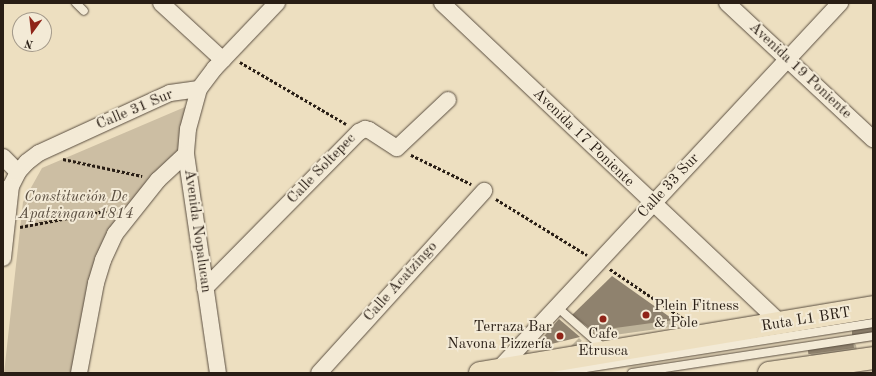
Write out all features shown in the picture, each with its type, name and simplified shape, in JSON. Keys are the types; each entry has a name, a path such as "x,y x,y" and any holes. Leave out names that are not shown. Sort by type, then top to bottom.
{"main road":[{"path":"489,372 778,321 873,307"},
{"path":"769,373 832,369 873,358"}],"street":[{"path":"162,3 230,61"},
{"path":"199,89 230,61 277,3"},
{"name":"Avenida 17 Poniente","path":"442,3 652,204 778,321"},
{"name":"Avenida 19 Poniente","path":"727,3 873,139"},
{"name":"Calle 33 Sur","path":"489,372 557,307 840,3"},
{"name":"Calle 31 Sur","path":"11,184 27,162 39,153 170,93 199,89"},
{"name":"Avenida Nopalucan","path":"199,89 193,106 188,129 186,154 218,373"},
{"path":"397,148 448,100"},
{"name":"Calle Soltepec","path":"205,288 359,132 365,129 369,130 397,148"},
{"path":"80,373 96,283 103,260 115,234 158,180 186,154"},
{"path":"3,157 11,184 3,258"},
{"name":"Calle Acatzingo","path":"319,373 484,191"}],"lane":[{"path":"76,3 84,11"},
{"path":"557,307 607,351"},
{"name":"Ruta L1 BRT","path":"554,373 873,323"},
{"name":"Ruta L1 BRT","path":"632,373 873,336"}],"path":[{"path":"230,61 359,132"},
{"path":"397,148 484,191 598,262 688,321"},
{"path":"39,153 158,180"},
{"path":"6,229 136,206"}],"green space":[{"name":"Constitución De Apatzingan 1814","path":"192,104 186,146 105,246 78,373 4,373 23,202 42,168"}],"building":[{"path":"612,276 674,320 593,331 572,315"},
{"path":"559,319 580,337 543,346 539,342"},
{"path":"852,327 873,327 873,335 852,335"},
{"path":"853,341 854,348 808,354 807,347"}],"place":[{"name":"Plein Fitness & Pole","path":"646,315"},
{"name":"Cafe Etrusca","path":"603,319"},
{"name":"Terraza Bar Navona Pizzería","path":"560,336"}]}
